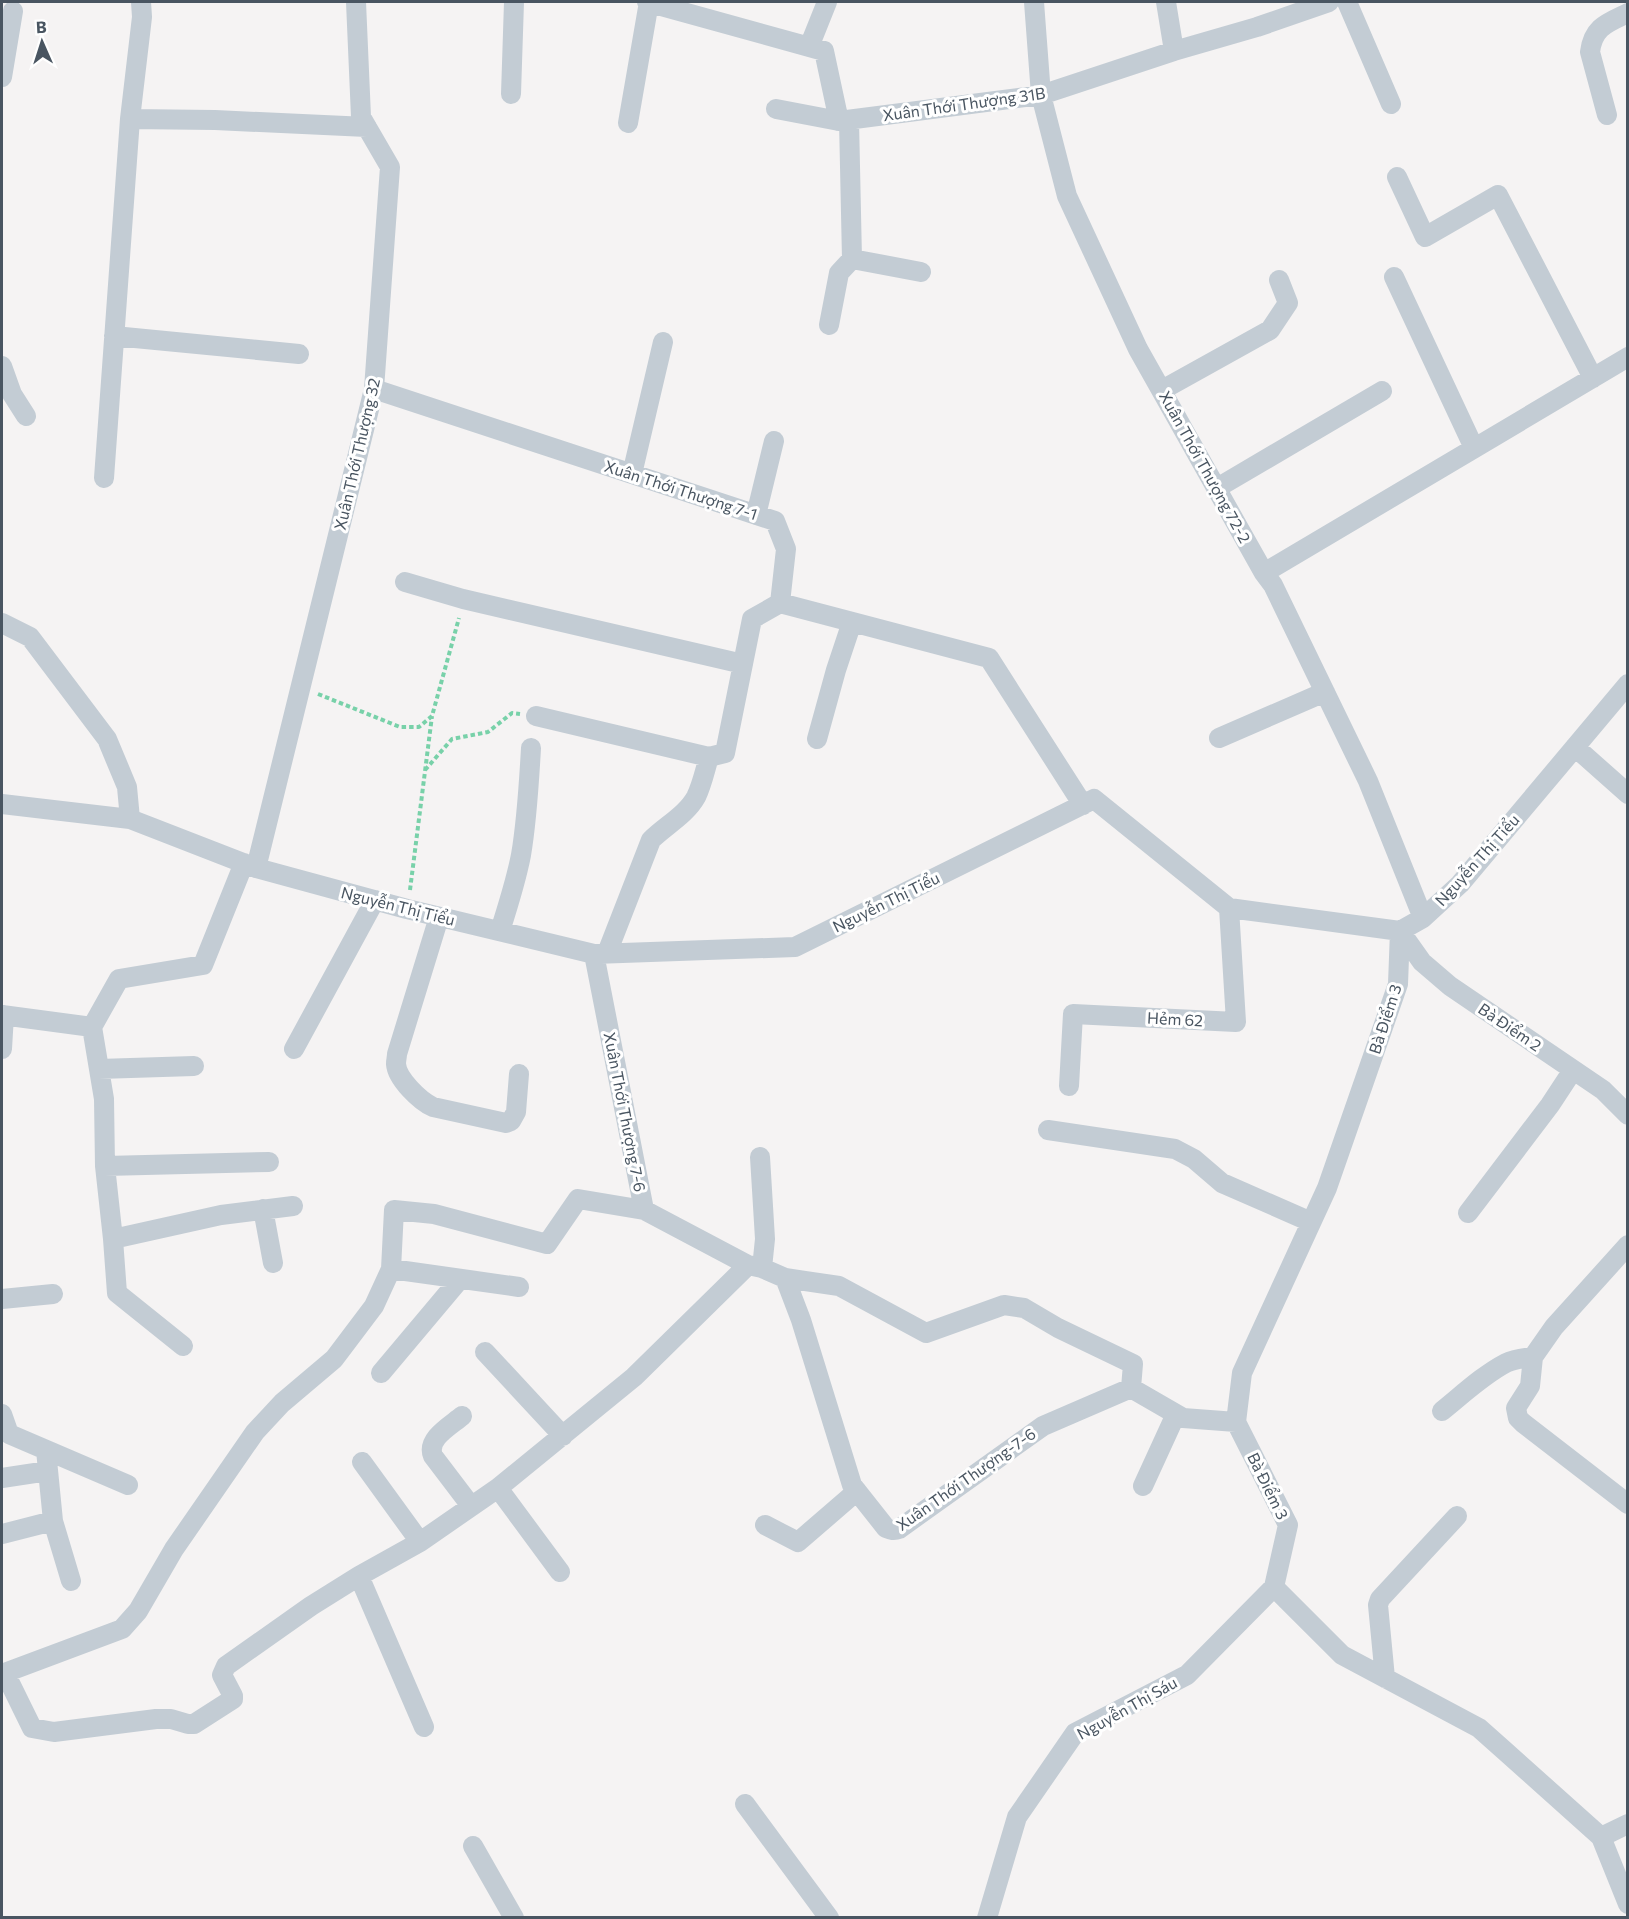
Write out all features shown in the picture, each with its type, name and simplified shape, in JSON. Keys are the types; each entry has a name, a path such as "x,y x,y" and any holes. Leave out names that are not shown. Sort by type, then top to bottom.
{"street":[{"path":"104,478 130,119 142,17 141,2"},
{"name":"Xuân Thới Thượng 32","path":"92,1027 119,980 203,965 250,866 301,686 374,389 390,167 361,117 356,2"},
{"path":"511,94 514,2"},
{"path":"809,47 827,2"},
{"name":"Xuân Thới Thượng 72-2","path":"1034,2 1041,95 1067,196 1138,349 1264,573 1273,585 1368,781 1423,918"},
{"path":"1166,2 1174,51"},
{"name":"Xuân Thới Thượng 31B","path":"776,109 844,121 1041,95 1329,2"},
{"path":"1347,2 1391,104"},
{"path":"628,123 656,3 824,51 844,121 852,259 838,273 828,325"},
{"path":"2,77 13,11"},
{"path":"1607,115 1590,52 1591,42 1599,28 1628,13"},
{"path":"130,119 215,120 367,127"},
{"path":"1397,177 1425,237 1498,195 1593,378"},
{"path":"852,259 921,272"},
{"path":"1394,277 1474,448"},
{"path":"1161,390 1270,330 1288,303 1279,280"},
{"path":"114,336 299,354"},
{"path":"632,474 663,342"},
{"path":"1264,573 1628,357"},
{"path":"2,366 12,394 26,416"},
{"name":"Xuân Thới Thượng 7-1","path":"374,389 775,521 786,549 780,603"},
{"path":"1217,488 1382,391"},
{"path":"756,515 774,441"},
{"path":"405,582 463,599 743,664"},
{"path":"536,716 709,756 725,753 753,619 780,603 989,658 1083,805 1094,799 1229,908 1400,931"},
{"path":"817,739 852,622"},
{"path":"2,623 30,638 107,739 127,787 130,819"},
{"name":"Nguyễn Thị Tiểu","path":"1400,931 1423,918 1460,884 1628,684"},
{"path":"1219,738 1325,692"},
{"path":"1575,747 1628,794"},
{"path":"500,931 521,855 526,821 531,748"},
{"path":"600,954 651,840 675,821 695,798 709,756"},
{"name":"Nguyễn Thị Tiểu","path":"2,804 130,819 250,866 407,909 600,954 795,947 1083,805"},
{"path":"294,1048 375,900"},
{"name":"Hẻm 62","path":"1069,1086 1073,1014 1236,1022 1229,908"},
{"path":"440,917 397,1054 398,1071 422,1102 433,1107 506,1124 511,1121 516,1112 519,1074"},
{"name":"Bà Điểm 2","path":"1400,931 1422,962 1450,986 1603,1090 1628,1115"},
{"name":"Bà Điểm 3","path":"1274,1587 1288,1525 1236,1422 1242,1373 1327,1188 1398,984 1400,931"},
{"name":"Xuân Thới Thượng 7-6","path":"600,954 644,1210 755,1267 784,1278 839,1286 926,1333 1004,1305 1024,1308 1058,1328 1133,1364 1131,1388"},
{"path":"2,1049 3,1015 92,1027 104,1100 105,1166 117,1293 183,1346"},
{"path":"99,1069 194,1066"},
{"path":"1468,1213 1550,1105 1573,1070"},
{"path":"1048,1130 1175,1149 1194,1159 1222,1183 1311,1222"},
{"path":"644,1210 578,1199 547,1244 434,1214 394,1210 391,1269 374,1306 334,1359 282,1403 255,1432 195,1516 130,1622 122,1629 3,1673 32,1728 54,1732 163,1719 194,1724 233,1699 222,1675 226,1666 311,1606 420,1542 498,1488 634,1377 755,1267 765,1239 760,1157"},
{"path":"105,1166 269,1162"},
{"path":"113,1239 221,1215 293,1206"},
{"path":"263,1209 273,1263"},
{"path":"1628,1245 1554,1327 1533,1357 1530,1386 1516,1408 1518,1418 1523,1423 1628,1504"},
{"path":"391,1269 519,1287"},
{"name":"Xuân Thới Thượng-7-6","path":"784,1278 801,1320 852,1485 886,1527 895,1531 1044,1425 1131,1388"},
{"path":"381,1373 460,1279"},
{"path":"2,1299 53,1294"},
{"path":"485,1352 562,1436"},
{"path":"1442,1411 1506,1363 1533,1357"},
{"path":"1131,1388 1183,1418 1236,1422"},
{"path":"2,1414 9,1434 128,1485"},
{"path":"1143,1486 1176,1414"},
{"path":"462,1416 436,1437 431,1444 431,1450 433,1456 471,1506"},
{"path":"46,1450 53,1521 71,1581"},
{"path":"362,1462 420,1542"},
{"path":"2,1478 48,1471"},
{"path":"498,1488 560,1572"},
{"path":"765,1525 798,1542 857,1491"},
{"path":"1385,1678 1378,1605 1380,1599 1457,1516"},
{"path":"2,1534 53,1521"},
{"path":"359,1576 424,1727"},
{"path":"1274,1587 1342,1655 1479,1728 1601,1837 1628,1904"},
{"name":"Nguyễn Thị Sáu","path":"987,1917 1017,1817 1075,1733 1187,1675 1274,1587"},
{"path":"745,1804 829,1917"},
{"path":"1601,1837 1628,1824"},
{"path":"473,1846 514,1917"}],"path":[{"path":"407,909 432,716 463,599"},
{"path":"301,686 400,727 419,727 432,716"},
{"path":"424,770 452,740 488,732 512,713 536,716"}]}
